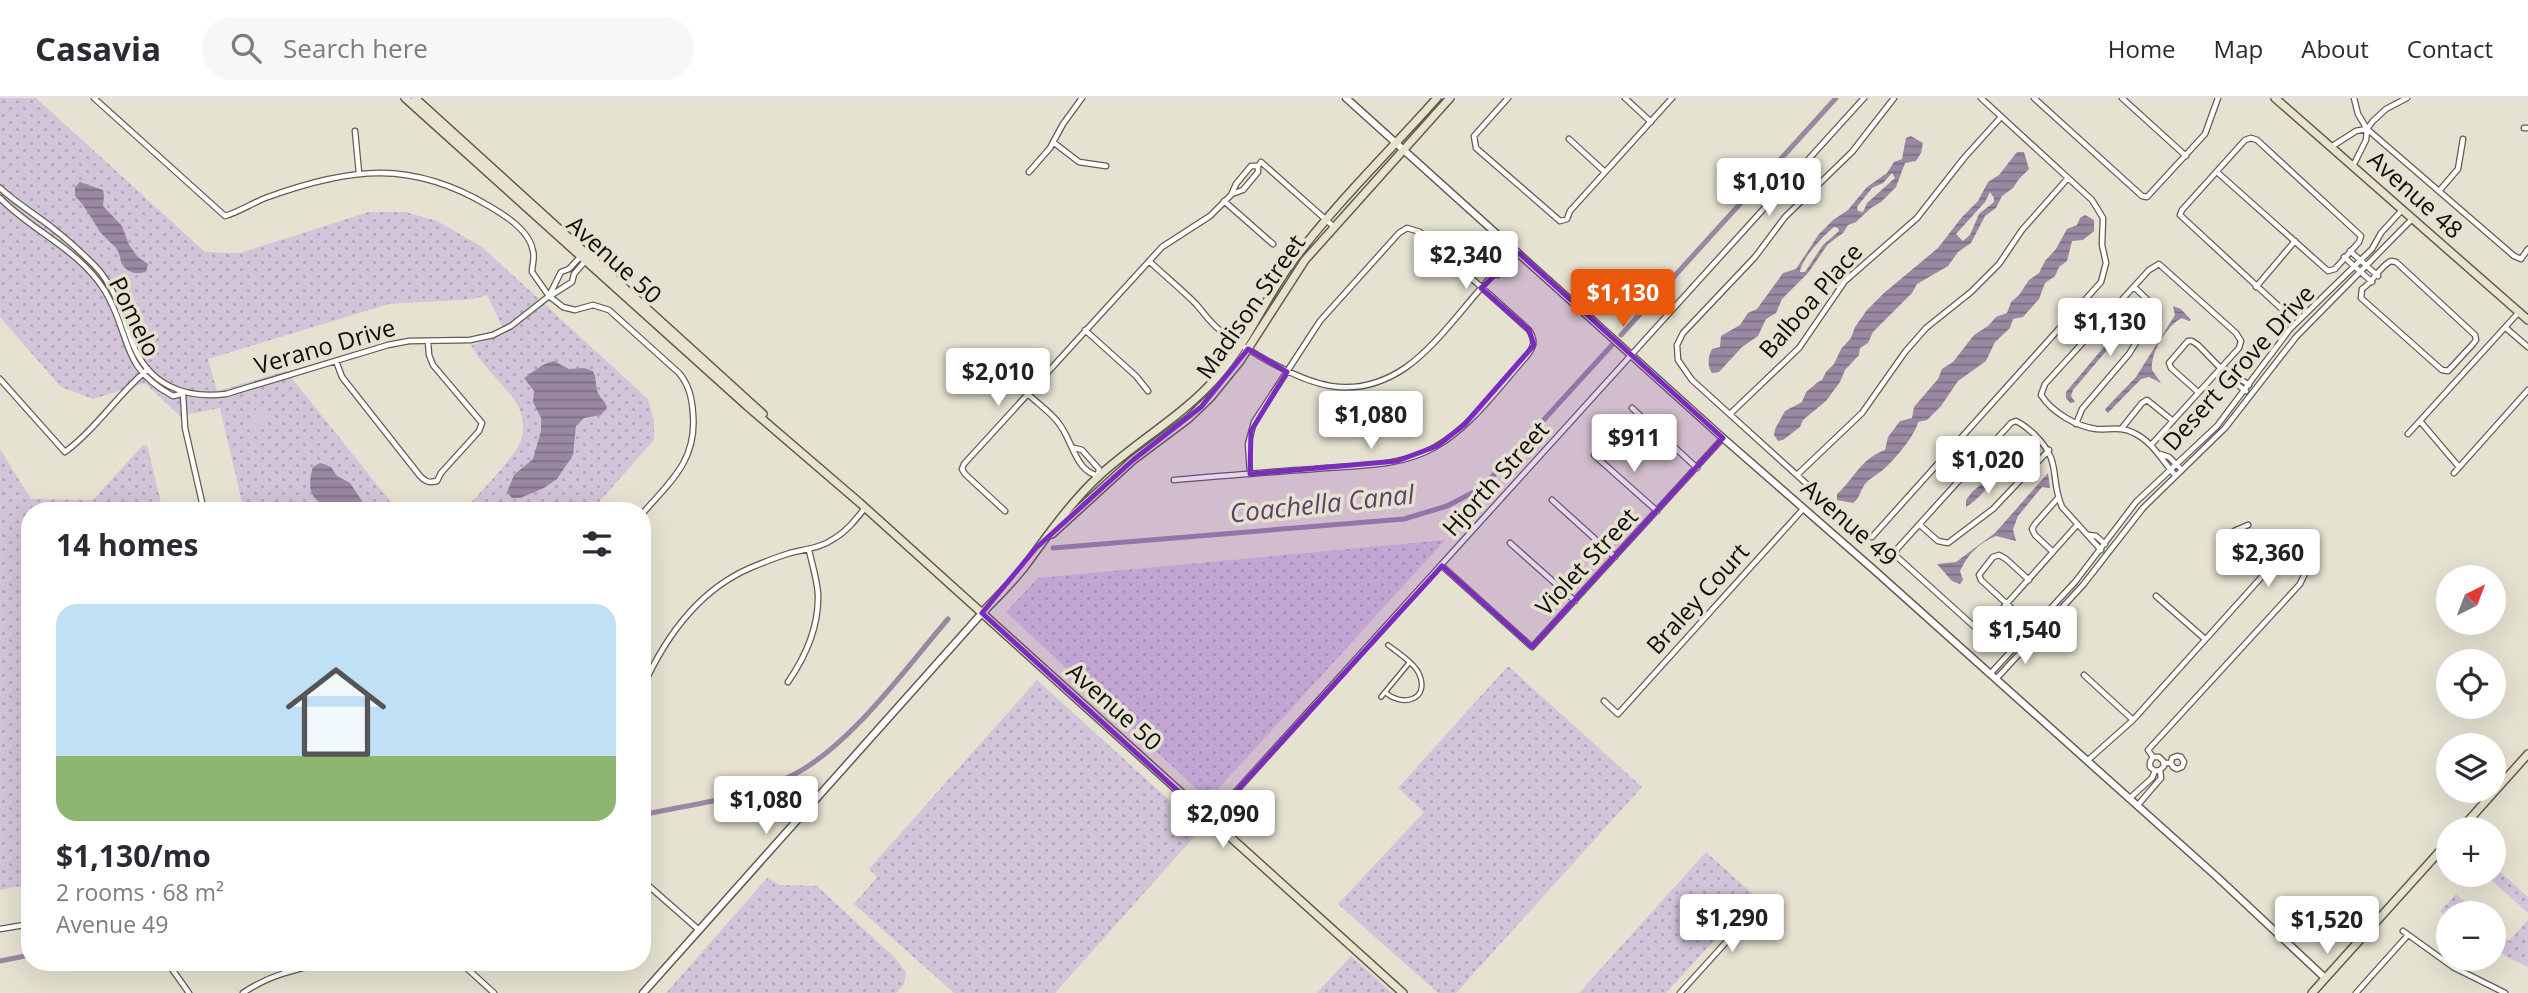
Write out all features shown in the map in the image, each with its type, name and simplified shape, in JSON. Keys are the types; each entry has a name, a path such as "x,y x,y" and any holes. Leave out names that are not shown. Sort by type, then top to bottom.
{"main road":[{"name":"Avenue 50","path":"405,98 585,256"},
{"name":"Avenue 50","path":"415,98 747,406 866,508 1403,993"},
{"name":"Madison Street","path":"1036,548 1133,460 1201,407 1224,382 1279,280 1437,98"},
{"name":"Madison Street","path":"1330,223 1404,149 1450,98"},
{"name":"Avenue 48","path":"2275,98 2528,320"},
{"name":"Madison Street","path":"982,613 1023,568 1036,548 1098,475 1199,396 1245,347"},
{"path":"2472,817 2527,756"},
{"path":"2312,993 2436,855"}],"street":[{"path":"94,98 225,216 269,196 327,179 359,173 398,174 443,182 495,210 526,233 534,255 533,272 548,295 563,307 575,310 593,305 609,310 686,382 694,431 691,450 683,466 651,503"},
{"path":"1029,172 1054,142 1082,98"},
{"name":"Avenue 49","path":"1346,98 2087,761 2325,978"},
{"path":"1508,98 1474,136 1473,141 1476,148 1560,221 1567,219 1570,211 1672,98"},
{"path":"1625,98 1651,122"},
{"name":"Hjorth Street","path":"1210,820 1864,98"},
{"path":"1894,98 1852,152 1797,205 1741,271 1692,321 1678,340 1677,351 1678,360 1687,375 1863,535 1871,537 2101,282 2105,263 2104,218 2099,209 1981,98"},
{"path":"2034,98 2142,196 2147,197 2205,134 2216,99 2224,98"},
{"path":"2122,98 2186,156"},
{"path":"2354,98 2358,114 2367,129 2514,257 2521,259 2528,249"},
{"path":"2353,166 2366,140 2367,129 2386,108 2407,98"},
{"name":"Balboa Place","path":"1730,414 1799,348 1845,281 1917,218 1964,158 2001,117"},
{"path":"2331,147 2356,131 2367,129"},
{"path":"355,131 359,173"},
{"path":"1569,139 1605,172"},
{"path":"2440,190 2458,169 2463,139"},
{"path":"2217,172 2328,271 2333,271 2361,240 2358,233 2257,140 2245,140 2182,210 2180,215 2285,312"},
{"path":"1054,142 1079,163 1106,166"},
{"path":"1260,164 1330,223"},
{"path":"1005,511 962,469 1162,247 1210,216 1232,194 1243,190 1258,172 1260,164"},
{"path":"1232,194 1236,184 1251,166 1260,164"},
{"path":"1797,475 1862,413 1905,352 1926,328 1993,271 2022,230 2068,178"},
{"name":"Pomelo","path":"0,187 20,206 55,230 107,279 121,307 133,344 148,369 158,379 183,394"},
{"name":"Pomelo","path":"0,198 59,242 95,277 114,310 128,348 142,374 173,396 183,394"},
{"path":"1224,201 1273,244"},
{"name":"Desert Grove Drive","path":"1993,677 2035,624 2075,582 2136,502 2217,426 2290,330 2361,261 2402,210"},
{"name":"Desert Grove Drive","path":"1993,677 2083,585 2143,508 2214,440 2284,350 2412,219"},
{"path":"1174,480 1250,474 1374,464 1418,456 1437,446 1464,425 1527,357 1534,345 1534,338 1420,232 1407,228 1399,233 1320,321 1254,422 1248,444 1250,474"},
{"path":"2256,287 2295,242"},
{"path":"1493,275 1492,270 1512,247"},
{"path":"2372,249 2378,255"},
{"path":"2350,251 2378,276"},
{"path":"1149,261 1197,305 1219,330 1298,378 1320,385 1339,387 1359,386 1384,379 1403,369 1419,357 1493,275 1498,275 1519,253"},
{"name":"Verano Drive","path":"548,295 561,272 585,256"},
{"name":"Verano Drive","path":"183,394 203,397 226,394 409,341 470,340 493,335 512,326 548,295 572,282 585,256"},
{"path":"2344,257 2372,282"},
{"path":"1499,261 1506,267"},
{"path":"2396,262 2473,333 2476,340 2450,370 2442,370 2361,298 2362,289 2378,276 2386,263 2396,262"},
{"path":"2151,445 2241,344 2240,336 2161,265 2152,267 2045,384 2041,394 2065,418 2076,424 2095,429 2134,432 2159,453 2176,476"},
{"path":"2076,424 2082,409 2129,354 2153,315 2153,305 2134,287"},
{"path":"2408,434 2519,312"},
{"path":"2505,328 2528,347"},
{"path":"1085,330 1149,391"},
{"path":"336,361 342,377 425,482 437,481 479,431 482,423 433,365 428,341"},
{"path":"2198,392 2171,368 2169,363 2185,343 2192,341 2244,391 2254,391"},
{"path":"2221,366 2254,391"},
{"path":"0,379 65,452 92,430 133,381 148,369"},
{"path":"2454,473 2528,390"},
{"path":"183,394 185,428 202,502"},
{"path":"1028,394 1058,421 1075,448 1075,457 1083,467 1092,475 1098,475 1099,469 1082,450 1075,448"},
{"path":"2122,429 2147,400 2173,421"},
{"path":"1632,408 1697,468"},
{"path":"2077,525 1985,628 1978,630 1895,555 2011,423 2016,421 2024,425 2049,450 2055,468 2059,498 2066,513 2106,554"},
{"path":"2420,421 2459,467"},
{"name":"Violet Street","path":"1442,566 1532,647 1723,438"},
{"path":"1920,525 1938,541 1948,543 1993,509 2049,450"},
{"path":"2159,453 2169,457 2182,470"},
{"path":"1594,455 1657,511"},
{"path":"1083,467 1090,460"},
{"path":"2053,552 2032,529 2059,498"},
{"path":"1552,500 1615,557"},
{"path":"651,669 674,630 715,590 749,569 789,554 809,550 837,537 866,508"},
{"name":"Braley Court","path":"1604,701 1618,714 1804,508"},
{"path":"2234,531 2248,525"},
{"path":"2087,761 2133,720 2276,561 2241,529"},
{"path":"2088,534 2096,536 2110,548"},
{"path":"1510,543 1575,601"},
{"path":"788,681 803,660 817,614 818,592 809,550"},
{"path":"2029,580 2002,556 1993,557 1979,575 2035,635"},
{"path":"2164,763 2161,758 2153,757 2148,750 2300,584 2309,565"},
{"path":"2156,596 2205,639"},
{"name":"Madison Street","path":"643,993 982,613"},
{"path":"2019,615 2027,617 2040,629"},
{"path":"1385,692 1403,702 1412,700 1421,688 1421,678 1409,663 1388,645"},
{"path":"1381,697 1409,663"},
{"path":"2084,675 2133,720"},
{"path":"2137,806 2161,778 2150,764 2153,757"},
{"path":"2129,799 2164,763 2171,762"},
{"path":"651,888 699,930"},
{"path":"1680,993 1765,899"},
{"path":"0,929 21,926"},
{"path":"2403,930 2453,967 2501,992"},
{"path":"2356,993 2408,935"},
{"path":"173,971 189,993"},
{"path":"243,993 259,982 291,971"},
{"path":"470,971 494,993"}],"highlighted area":[{"path":"1519,253 1723,438 1532,647 1442,566 1210,820 982,613 1036,548 1133,460 1201,407 1248,349 1287,372 1251,431 1250,474 1397,461 1437,446 1464,425 1534,345 1529,330 1481,288"}],"shaded area":[{"path":"0,98 36,98 205,252 240,253 369,212 405,212 437,221 482,247 648,399 654,420 654,440 599,502 472,502 505,465 519,446 523,434 517,405 471,345 506,334 487,295 474,299 389,304 208,359 217,391 286,371 391,502 242,502 220,408 180,416 145,383 93,399 61,387 0,317"},
{"path":"1911,136 1923,143 1921,153 1916,161 1905,163 1896,187 1828,244 1808,273 1782,299 1776,313 1766,319 1758,336 1742,347 1719,372 1712,373 1710,355 1712,349 1720,347 1721,336 1740,325 1748,313 1757,309 1783,273 1796,269 1819,234 1848,210 1867,187 1887,173 1894,162 1902,159 1906,138","holes":["1892,173 1895,178 1867,203 1863,212 1858,211 1857,207 1872,188 1883,183","1834,227 1839,231 1823,245 1805,272 1800,272 1809,254"]},
{"path":"2017,152 2024,152 2029,169 2013,188 2002,196 1996,208 1985,216 1971,243 1958,252 1948,266 1917,284 1912,293 1873,332 1868,343 1860,348 1859,355 1845,370 1826,401 1803,420 1800,427 1778,441 1774,435 1775,429 1785,411 1802,402 1806,392 1822,380 1867,310 1938,248 1978,201 1988,182 1999,175","holes":["1990,192 1994,202 1979,214 1970,235 1963,241 1956,234 1985,202"]},
{"path":"80,182 103,190 103,206 122,226 129,245 138,257 148,264 146,272 132,272 123,266 116,248 101,233 75,196 75,187"},
{"path":"2085,215 2094,220 2094,231 2083,240 2072,241 2067,261 2059,267 2055,276 2045,283 2039,299 2023,317 2013,319 2010,328 1995,342 1986,361 1958,381 1941,406 1927,420 1918,422 1914,433 1900,452 1865,484 1853,503 1837,500 1837,494 1863,464 1885,450 1888,437 1900,421 1912,418 1914,407 1938,379 1942,369 1953,362 1974,335 1996,317 2007,313 2011,302 2029,280 2039,273 2067,229 2077,225"},
{"path":"2173,306 2181,309 2191,320 2182,318 2176,322 2165,333 2157,348 2152,370 2161,383 2149,377 2141,379 2108,413 2105,410 2136,377 2175,315"},
{"path":"2118,330 2121,331 2119,336 2073,390 2071,396 2075,402 2070,403 2066,392"},
{"path":"554,361 569,369 584,368 593,371 598,393 607,407 601,415 584,418 576,426 573,455 557,479 544,488 520,498 512,498 507,492 514,475 533,459 541,431 541,418 533,402 534,391 524,378"},
{"path":"262,406 267,410 270,419 257,432 252,428 253,413"},
{"path":"2015,444 2025,449 2027,455 2025,457 2021,452 2013,458 1981,495 1966,507 1966,500 1972,492 1996,472 2015,449"},
{"path":"147,445 161,502 21,502 21,886 0,890 0,449 31,499 93,500 142,446"},
{"path":"320,463 331,467 337,476 350,483 362,502 319,502 312,494 310,486 313,467"},
{"path":"2048,473 2050,488 2042,487 2018,516 2013,529 2016,541 1996,536 1984,542 1970,554 1963,565 1960,571 1963,580 1960,584 1952,581 1937,564 1956,562 1995,533"},
{"path":"1445,540 1218,789 1198,790 1006,612 1038,578"},
{"path":"1508,666 1642,787 1456,993 1438,993 1338,904 1424,812 1398,788"},
{"path":"1037,680 1201,829 1055,993 954,993 854,904 877,877 869,869"},
{"path":"1706,852 1755,896 1666,993 1579,993"},
{"path":"2506,877 2528,897 2528,913 2499,887 2506,887"},
{"path":"767,878 780,885 817,886 894,957 906,972 904,984 896,993 666,993"},
{"path":"2456,894 2464,901 2449,901"},
{"path":"2528,920 2528,967 2506,956 2506,938 2509,941"},
{"path":"1351,956 1392,993 1317,993"}],"waterway":[{"name":"Coachella Canal","path":"1621,335 1836,98"},
{"name":"Coachella Canal","path":"1053,548 1404,519 1447,506 1472,493 1489,480 1612,345"},
{"name":"Coachella Canal","path":"651,813 719,800 757,789 793,775 814,762 876,705 948,619"},
{"name":"Coachella Canal","path":"0,961 21,957"}]}
